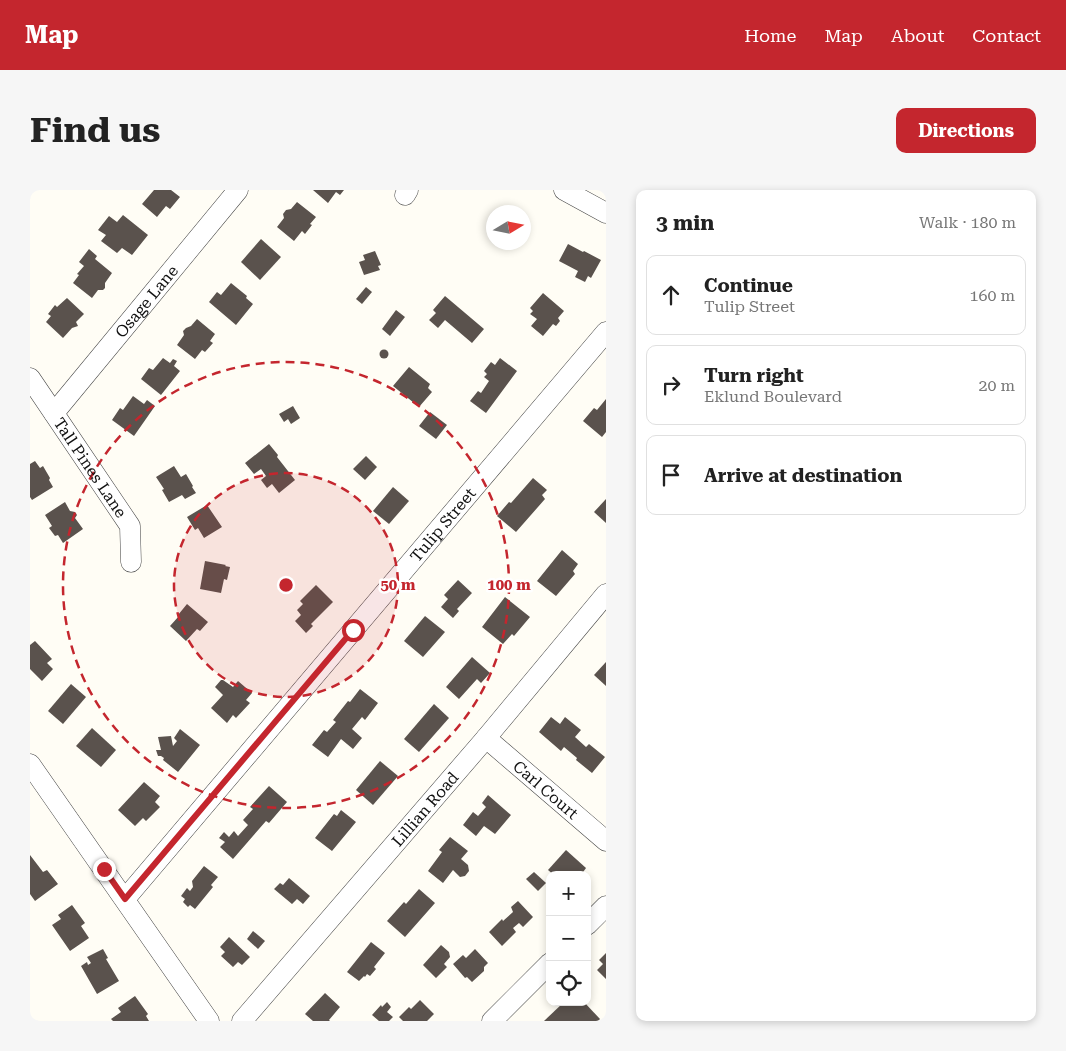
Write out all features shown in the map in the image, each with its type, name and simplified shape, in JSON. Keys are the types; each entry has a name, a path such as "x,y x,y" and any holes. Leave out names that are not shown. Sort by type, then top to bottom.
{"street":[{"name":"Osage Lane","path":"54,413 238,190"},
{"path":"564,190 606,213"},
{"name":"Tulip Street","path":"125,899 606,332"},
{"name":"Tall Pines Lane","path":"30,378 130,526 131,562"},
{"name":"Lillian Road","path":"242,1021 486,738 606,594"},
{"name":"Carl Court","path":"486,738 606,841"},
{"path":"30,764 209,1021"},
{"path":"591,921 606,906"},
{"path":"492,1021 546,967"}],"building":[{"path":"154,190 171,190 180,197 170,209 166,206 157,217 142,204"},
{"path":"313,190 344,190 340,195 336,192 328,203"},
{"path":"297,202 316,217 305,234 302,231 294,241 277,227 284,218 283,214 286,210 291,209"},
{"path":"123,215 148,235 132,255 122,248 117,253 101,241 106,235 98,230 109,216 117,222"},
{"path":"261,239 281,257 260,280 241,262"},
{"path":"568,244 601,260 591,278 588,276 585,282 575,277 578,271 559,261"},
{"path":"89,249 97,256 95,259 112,273 105,283 105,288 98,290 92,298 73,283 79,275 77,274 84,266 79,262"},
{"path":"375,251 381,265 378,266 380,270 364,275 359,262 365,260 363,255"},
{"path":"231,283 247,296 246,298 253,304 236,325 209,302 217,292 221,295"},
{"path":"366,287 372,292 362,304 356,299"},
{"path":"543,293 564,311 558,318 560,321 556,326 553,324 543,336 531,326 537,319 530,314 533,311 530,308"},
{"path":"445,296 484,329 472,343 445,320 438,328 429,320 436,313 433,310"},
{"path":"67,298 84,314 76,322 78,326 72,328 63,338 46,322 51,316 48,314 55,305 57,307"},
{"path":"396,310 405,317 390,336 382,329"},
{"path":"197,319 215,334 210,341 213,343 205,352 202,350 195,359 177,345 184,335 183,331"},
{"path":"384,350 388,354 384,358 380,354"},
{"path":"163,358 170,363 173,359 177,361 174,366 180,371 161,395 141,379 149,368 153,370"},
{"path":"500,358 517,371 486,413 470,401 478,391 481,393 489,381 484,377 487,374 484,371 491,362 495,365"},
{"path":"409,367 430,384 428,388 432,392 419,407 393,386"},
{"path":"133,396 144,404 147,400 155,406 134,436 112,420 120,408 123,410"},
{"path":"606,399 606,432 602,437 583,421 594,408 597,410"},
{"path":"293,406 300,418 291,424 288,419 284,422 279,414"},
{"path":"430,412 447,425 436,439 419,426"},
{"path":"269,444 295,480 279,493 272,484 267,488 261,480 266,476 261,469 254,474 245,463"},
{"path":"366,456 377,467 365,480 353,469"},
{"path":"35,461 40,468 43,466 53,487 32,500 30,497 30,464"},
{"path":"174,466 181,477 186,474 196,493 185,499 182,495 169,502 162,490 164,489 156,477"},
{"path":"533,478 547,490 542,495 545,499 516,532 497,516"},
{"path":"393,487 409,501 389,524 373,511"},
{"path":"606,499 606,523 594,512"},
{"path":"65,502 70,511 75,512 77,515 75,518 83,529 63,543 58,535 55,536 49,528 52,526 45,515"},
{"path":"207,505 222,527 204,538 198,528 195,530 187,517"},
{"path":"562,550 578,564 573,571 575,574 556,596 537,581"},
{"path":"205,561 230,567 227,580 224,579 221,593 200,589"},
{"path":"458,580 472,593 457,609 459,611 453,618 441,607 448,599 444,595"},
{"path":"316,585 333,602 311,624 313,626 306,633 295,621 301,615 297,610 303,604 300,601"},
{"path":"505,597 530,617 514,636 512,634 503,644 482,627"},
{"path":"187,604 208,622 200,631 197,629 186,641 170,626"},
{"path":"425,616 445,632 423,657 404,641"},
{"path":"35,641 52,659 47,663 53,669 42,681 30,669 30,645"},
{"path":"472,657 490,673 481,683 477,679 459,699 446,687"},
{"path":"606,662 606,686 594,675"},
{"path":"221,680 233,687 238,681 252,693 246,700 250,703 236,718 233,715 227,723 211,708 223,695 215,687"},
{"path":"71,684 86,697 63,724 48,711"},
{"path":"360,689 378,703 365,720 362,717 352,729 362,738 353,749 341,739 328,757 312,745 324,730 327,732 336,722 333,720"},
{"path":"434,704 449,718 419,752 404,739"},
{"path":"551,717 560,724 565,717 581,730 575,737 586,747 589,744 605,757 592,773 564,747 561,751 539,732"},
{"path":"92,728 116,750 101,767 76,746"},
{"path":"180,729 200,745 178,772 163,760 164,758 158,756 156,750 161,750 158,737 171,736 173,746 177,741 174,738"},
{"path":"380,761 398,776 373,805 356,790"},
{"path":"144,782 160,796 155,802 160,807 146,821 143,818 135,826 118,810"},
{"path":"269,786 287,802 269,823 266,821 233,859 220,847 225,842 219,838 224,832 229,837 234,831 238,836 248,825 243,820 253,809 250,807"},
{"path":"488,795 511,815 495,834 484,826 476,836 463,825 473,812 478,816 486,807 482,803"},
{"path":"341,810 356,822 332,851 315,838 334,814 337,816"},
{"path":"450,837 468,851 461,859 468,865 469,871 465,876 460,877 453,870 443,883 428,871 442,852 439,850"},
{"path":"566,850 586,868 584,871 548,870"},
{"path":"30,855 43,872 47,870 58,884 35,901 30,894"},
{"path":"204,866 218,877 211,885 213,887 195,909 190,905 188,907 183,902 185,899 181,896 187,888 190,891 193,887 192,881"},
{"path":"534,872 546,883 538,891 526,879"},
{"path":"289,878 310,896 303,904 297,899 292,904 274,889 280,883 283,885"},
{"path":"419,889 435,903 405,937 387,921"},
{"path":"518,901 533,917 523,927 519,923 513,928 516,932 502,946 489,932 502,919 503,921 513,912 511,907"},
{"path":"72,905 85,923 81,926 89,938 70,951 52,925 61,919 58,915"},
{"path":"253,931 265,941 258,949 247,939"},
{"path":"229,937 250,957 242,965 238,962 233,967 221,956 225,952 220,947"},
{"path":"371,942 385,953 374,967 376,969 370,976 367,974 359,981 347,972"},
{"path":"441,945 449,952 450,957 444,964 447,967 436,978 423,965"},
{"path":"103,949 108,958 106,959 119,981 97,994 81,966 87,962 88,965 91,963 87,957"},
{"path":"475,949 488,963 484,967 484,971 472,982 467,977 465,978 453,964 463,955 466,958"},
{"path":"606,953 606,979 597,970 603,964 599,960"},
{"path":"325,993 340,1007 330,1021 313,1021 305,1014"},
{"path":"135,996 148,1014 146,1016 149,1021 113,1021 111,1019 121,1012 118,1008"},
{"path":"420,1000 434,1014 427,1021 403,1021 399,1017 409,1007 411,1009"},
{"path":"387,1002 391,1007 387,1012 393,1017 389,1021 379,1021 372,1015 381,1005 382,1007"},
{"path":"560,1006 588,1006 600,1019 598,1021 544,1021"}],"route":[{"path":"104,869 125,899 353,630"}]}
